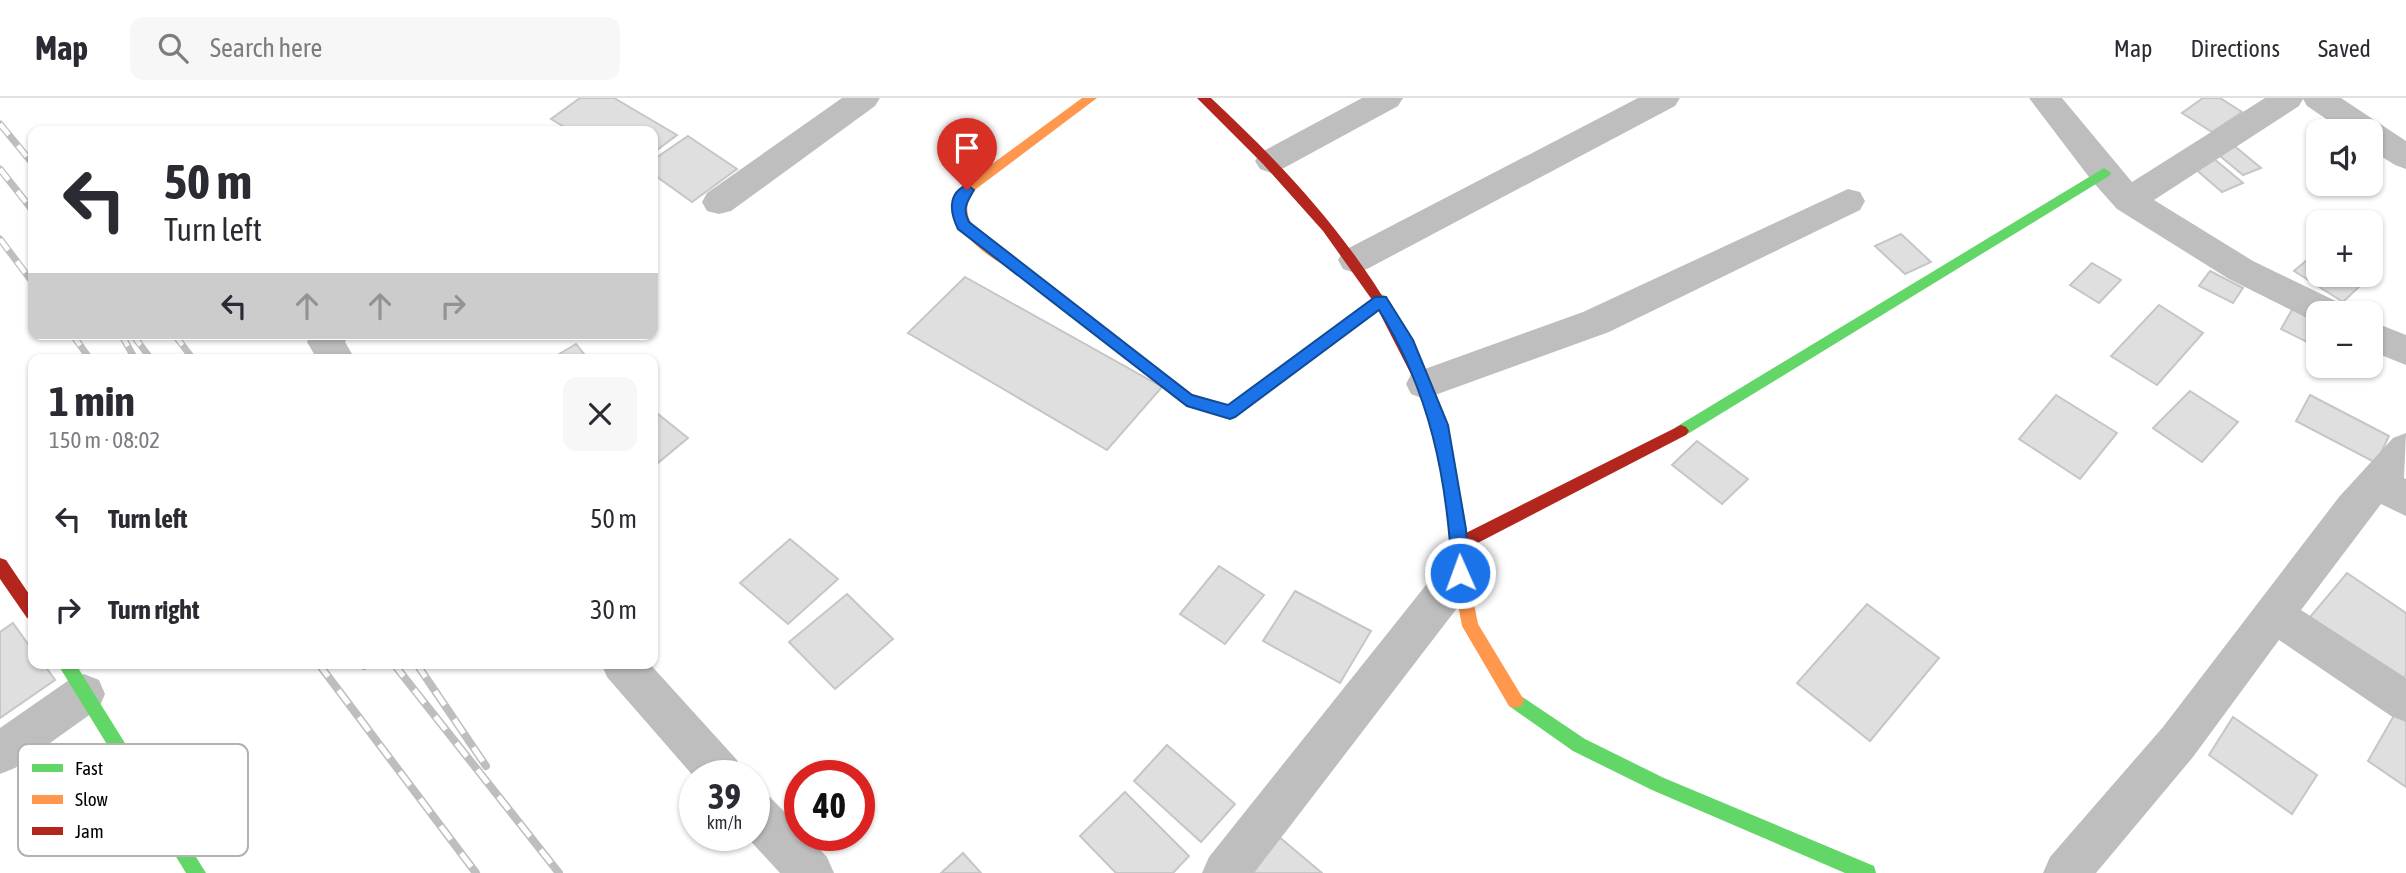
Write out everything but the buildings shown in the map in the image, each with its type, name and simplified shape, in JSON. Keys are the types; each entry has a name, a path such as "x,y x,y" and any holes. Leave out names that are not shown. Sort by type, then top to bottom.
{"street":[{"path":"719,202 864,98"},
{"path":"1091,98 967,190 959,200 958,214 963,225 1187,400 1230,412 1381,300"},
{"path":"1203,98 1271,161 1355,260 1405,340 1440,425 1470,626 1517,703 1579,745 1849,870"},
{"path":"1271,161 1387,98"},
{"path":"1355,260 1664,98"},
{"path":"2045,98 2104,173 2129,200 2241,270 2306,302"},
{"path":"2129,200 2288,98"},
{"path":"2318,98 2349,119"},
{"path":"2383,142 2406,157"},
{"path":"1225,873 1460,559 1703,419 2104,173"},
{"path":"1424,384 1596,322 1848,201"},
{"path":"2383,340 2406,351"},
{"path":"2066,873 2178,742 2353,509 2392,490 2406,449"},
{"path":"0,565 28,606"},
{"path":"2274,614 2406,702"},
{"path":"627,669 708,760"},
{"path":"0,752 75,678 116,744"},
{"path":"770,830 811,873"},
{"path":"186,856 197,873"}],"railway":[{"path":"0,124 28,158"},
{"path":"0,169 28,205"},
{"path":"0,239 28,276"},
{"path":"76,340 86,354"},
{"path":"124,340 132,354"},
{"path":"137,340 147,354"},
{"path":"179,340 189,354"},
{"path":"323,669 476,873"},
{"path":"398,669 559,873"},
{"path":"420,669 486,766"}],"traffic: fast":[{"path":"1681,431 2104,173"},
{"path":"1227,411 1230,412 1381,300"},
{"path":"69,669 116,744"},
{"path":"1515,700 1579,745 1658,784 1867,873"},
{"path":"186,856 197,873"}],"traffic: slow":[{"path":"1012,263 971,232 960,213 961,201 967,189 1091,98"},
{"path":"1421,380 1440,425 1456,514 1460,573 1470,626 1515,700"}],"traffic: jam":[{"path":"1203,98 1268,160 1328,227 1380,300 1421,380"},
{"path":"1012,263 1187,399 1227,411"},
{"path":"1460,544 1681,431"},
{"path":"0,565 28,606"}],"route":[{"path":"967,190 959,200 958,214 963,225 1187,400 1230,412 1381,300 1405,340 1440,425 1458,529 1460,573"}]}
